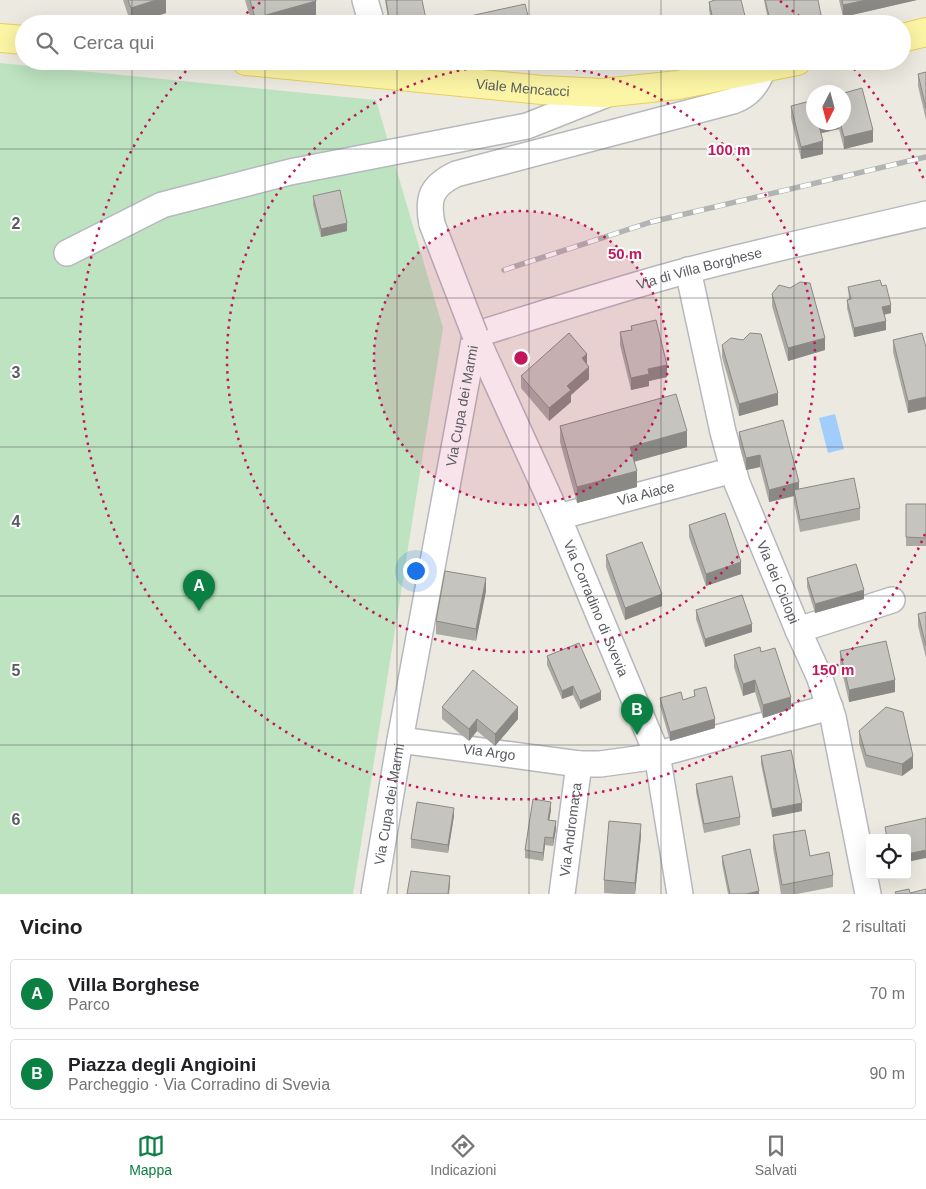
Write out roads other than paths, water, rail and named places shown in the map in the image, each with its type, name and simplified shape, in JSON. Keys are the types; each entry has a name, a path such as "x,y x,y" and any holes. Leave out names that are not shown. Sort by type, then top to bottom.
{"main road":[{"path":"911,36 926,32"},
{"path":"0,38 15,39"},
{"name":"Viale Mencacci","path":"398,70 542,90 610,93 678,85 758,70"}],"street":[{"path":"366,0 370,15"},
{"name":"Via Cupa dei Marmi","path":"374,894 400,740 475,335 432,224 430,199 439,184 446,178 465,170 733,101 752,90 762,70"},
{"path":"66,253 162,205 290,172 527,126 610,93"},
{"name":"Via di Villa Borghese","path":"475,335 688,270 926,214"},
{"name":"Via dei Ciclopi","path":"688,270 720,420 733,470 742,496 819,676 830,707 839,739 868,894"},
{"name":"Via Corradino di Svevia","path":"475,335 558,517 657,754 680,894"},
{"name":"Via Aiace","path":"558,517 733,470"},
{"path":"798,630 892,600"},
{"path":"657,754 830,707"},
{"name":"Via Argo","path":"400,740 579,764 617,763 657,754"},
{"name":"Via Andromaca","path":"562,894 579,764"}],"water":[{"path":"835,414 844,449 828,453 819,418"}],"railway":[{"path":"504,270 651,222 926,157"}],"place":[{"name":"Villa Borghese","path":"199,611"},
{"name":"Piazza degli Angioini","path":"637,735"}]}
